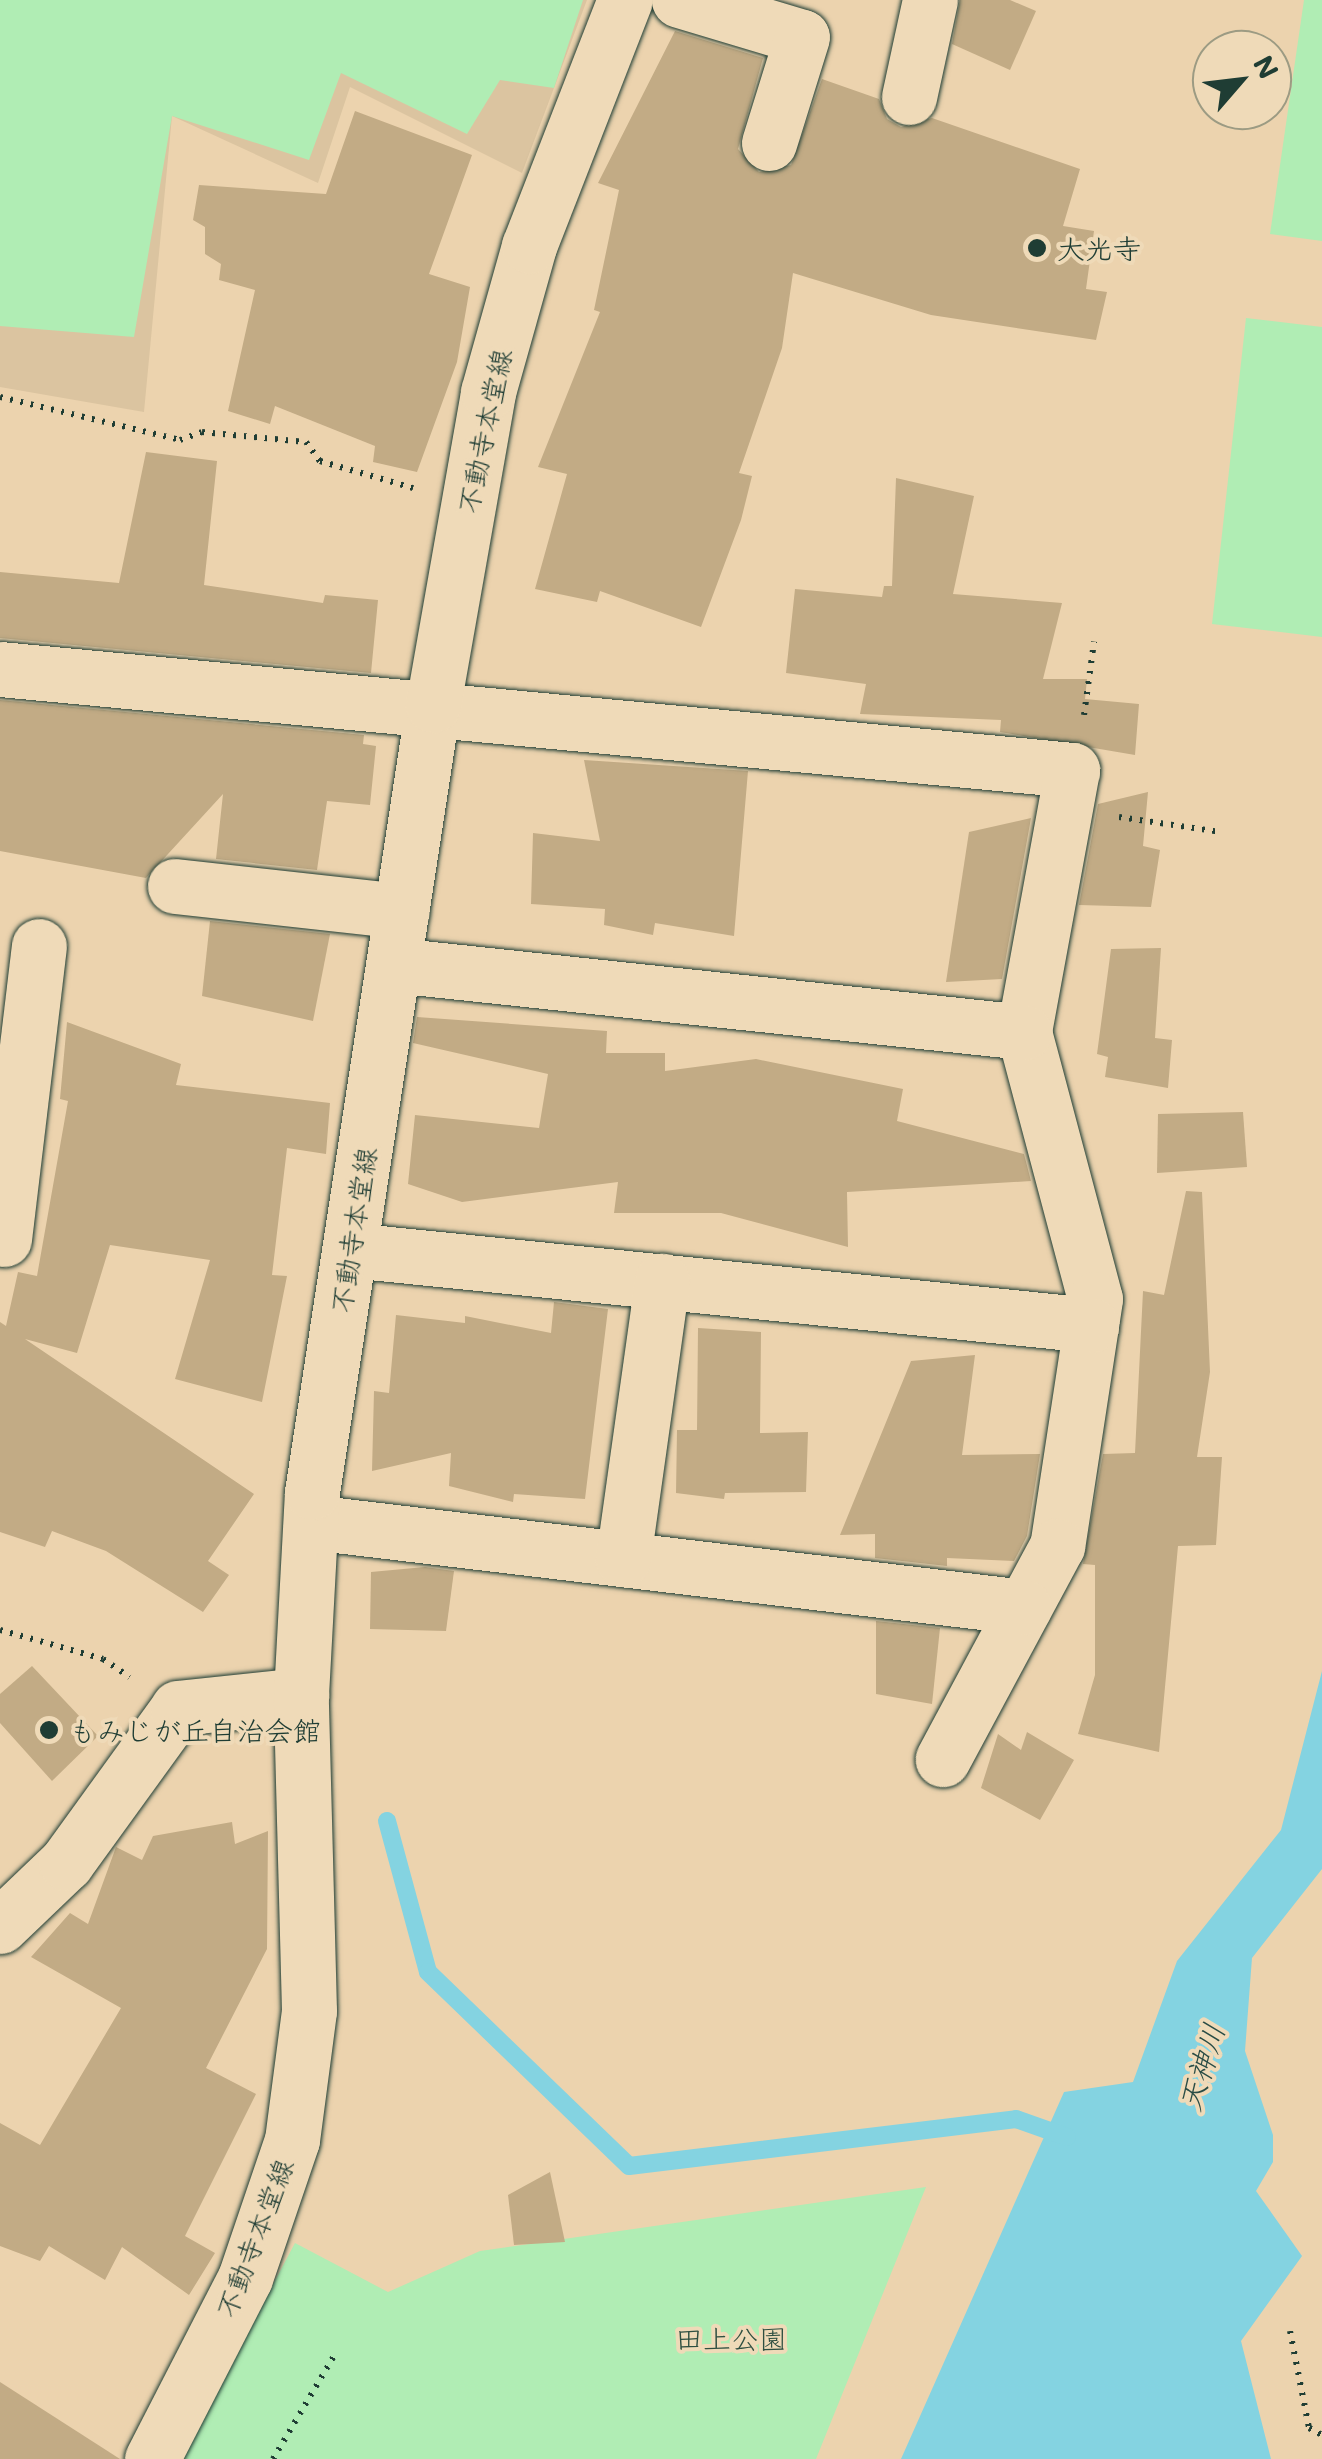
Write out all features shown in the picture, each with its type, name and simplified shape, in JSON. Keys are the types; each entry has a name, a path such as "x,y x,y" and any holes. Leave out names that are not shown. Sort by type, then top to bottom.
{"street":[{"name":"不動寺本堂線","path":"152,2459 245,2278 292,2140 309,2011 301,1694 311,1522 433,705 488,392 529,246 625,0"},
{"path":"678,0 802,37 769,143"},
{"path":"909,97 930,0"},
{"path":"0,669 433,705 1072,770 1024,1032 1095,1299 1057,1546 943,1759"},
{"path":"175,886 402,911"},
{"path":"4,1239 9,1119 40,946"},
{"path":"394,965 1024,1032"},
{"path":"350,1250 1091,1325"},
{"path":"623,1560 662,1281"},
{"path":"311,1522 1024,1607"},
{"path":"0,1926 66,1863 178,1708 301,1694"}],"path":[{"path":"0,396 180,440 202,432 306,442 320,461 468,504"},
{"path":"1072,770 1094,642"},
{"path":"1163,822 1220,832"},
{"path":"0,1630 103,1659 178,1708"},
{"path":"1290,2331 1309,2428 1322,2435"},
{"path":"273,2459 334,2356"}],"shaded area":[{"path":"0,0 587,0 522,173 350,87 318,183 172,116 144,412 0,387"}],"green space":[{"path":"0,0 583,0 554,88 500,80 467,134 341,73 309,160 172,116 134,337 0,326"},
{"path":"1304,0 1322,0 1322,241 1270,234 1285,130 1292,130 1292,83"},
{"path":"1246,318 1322,327 1322,637 1212,624"},
{"name":"田上公園","path":"926,2187 816,2459 180,2459 295,2243 388,2292 480,2251"}],"water":[{"name":"天神川","path":"1322,1671 1322,1869 1252,1958 1245,2051 1273,2135 1273,2162 1256,2191 1302,2256 1241,2341 1271,2459 901,2459 1064,2092 1133,2082 1177,1961 1281,1830"}],"building":[{"path":"960,0 1010,0 1036,11 1010,70 952,44"},
{"path":"675,31 763,58 738,149 759,172 791,165 822,79 879,99 887,119 901,127 932,118 1080,169 1063,226 1094,231 1086,289 1107,292 1096,340 931,315 793,273 782,348 739,473 752,476 741,520 701,627 600,591 597,602 535,589 567,474 538,467 600,312 594,310 619,190 598,183"},
{"path":"355,111 472,155 429,274 470,287 457,362 417,472 373,462 375,446 275,406 270,424 228,411 255,290 219,280 221,264 205,254 205,227 193,220 199,185 326,194"},
{"path":"146,452 217,461 204,585 323,603 325,595 378,600 371,673 0,638 0,572 119,583"},
{"path":"896,478 974,496 953,594 1062,603 1043,679 1087,679 1085,699 1139,704 1135,755 1000,732 1001,720 860,714 866,684 786,673 795,589 882,597 884,586 892,586"},
{"path":"0,700 364,735 363,744 376,746 370,805 327,801 317,870 216,859 223,794 146,878 0,851"},
{"path":"584,760 748,771 734,936 655,923 653,935 604,925 605,909 531,904 533,833 600,841"},
{"path":"1148,792 1143,846 1160,850 1151,907 1079,905 1098,804"},
{"path":"1031,818 1002,979 946,982 969,832"},
{"path":"210,921 330,934 313,1021 202,996"},
{"path":"1161,948 1155,1038 1172,1040 1168,1088 1105,1077 1108,1057 1097,1054 1111,949"},
{"path":"417,1017 607,1031 606,1053 665,1053 665,1071 756,1059 903,1089 897,1121 1024,1154 1031,1181 847,1192 848,1247 721,1213 614,1213 618,1182 462,1202 408,1184 415,1115 539,1128 548,1074 413,1043"},
{"path":"67,1022 181,1064 176,1085 330,1103 326,1154 287,1148 272,1275 287,1276 262,1402 175,1379 210,1260 110,1245 77,1353 25,1339 254,1494 208,1561 229,1575 203,1612 106,1551 52,1531 45,1547 0,1532 0,1322 6,1326 18,1272 37,1276 68,1101 60,1099"},
{"path":"1243,1112 1247,1167 1157,1173 1158,1114"},
{"path":"1186,1191 1202,1192 1210,1372 1197,1457 1222,1457 1216,1545 1178,1546 1159,1752 1078,1734 1095,1675 1095,1565 1083,1564 1103,1454 1135,1453 1143,1291 1164,1295"},
{"path":"554,1302 608,1309 585,1499 514,1494 513,1502 449,1486 451,1453 372,1471 374,1391 389,1393 396,1315 465,1323 465,1316 551,1333"},
{"path":"698,1328 761,1332 760,1433 808,1432 806,1492 725,1493 724,1499 676,1493 677,1430 697,1430"},
{"path":"975,1355 962,1455 1040,1454 1027,1536 1014,1561 947,1558 947,1566 875,1558 875,1534 840,1535 911,1361"},
{"path":"425,1567 454,1571 446,1631 370,1629 371,1572"},
{"path":"876,1621 940,1628 932,1704 876,1694"},
{"name":"もみじが丘自治会館","path":"32,1666 98,1736 52,1781 0,1723 0,1694"},
{"path":"1027,1732 1074,1760 1040,1820 981,1788 998,1734 1021,1750"},
{"path":"232,1822 235,1844 268,1831 267,1949 206,2068 256,2094 185,2236 215,2253 189,2295 122,2247 105,2280 49,2246 40,2261 0,2246 0,2123 40,2145 121,2008 31,1957 70,1913 88,1924 116,1847 142,1860 153,1836"},
{"path":"550,2172 565,2242 514,2245 508,2195"},
{"path":"0,2382 120,2459 0,2459"}],"waterway":[{"path":"387,1821 428,1972 629,2166 1016,2119 1067,2137"}],"place":[{"name":"大光寺","path":"1037,248"},
{"name":"もみじが丘自治会館","path":"49,1730"}]}
